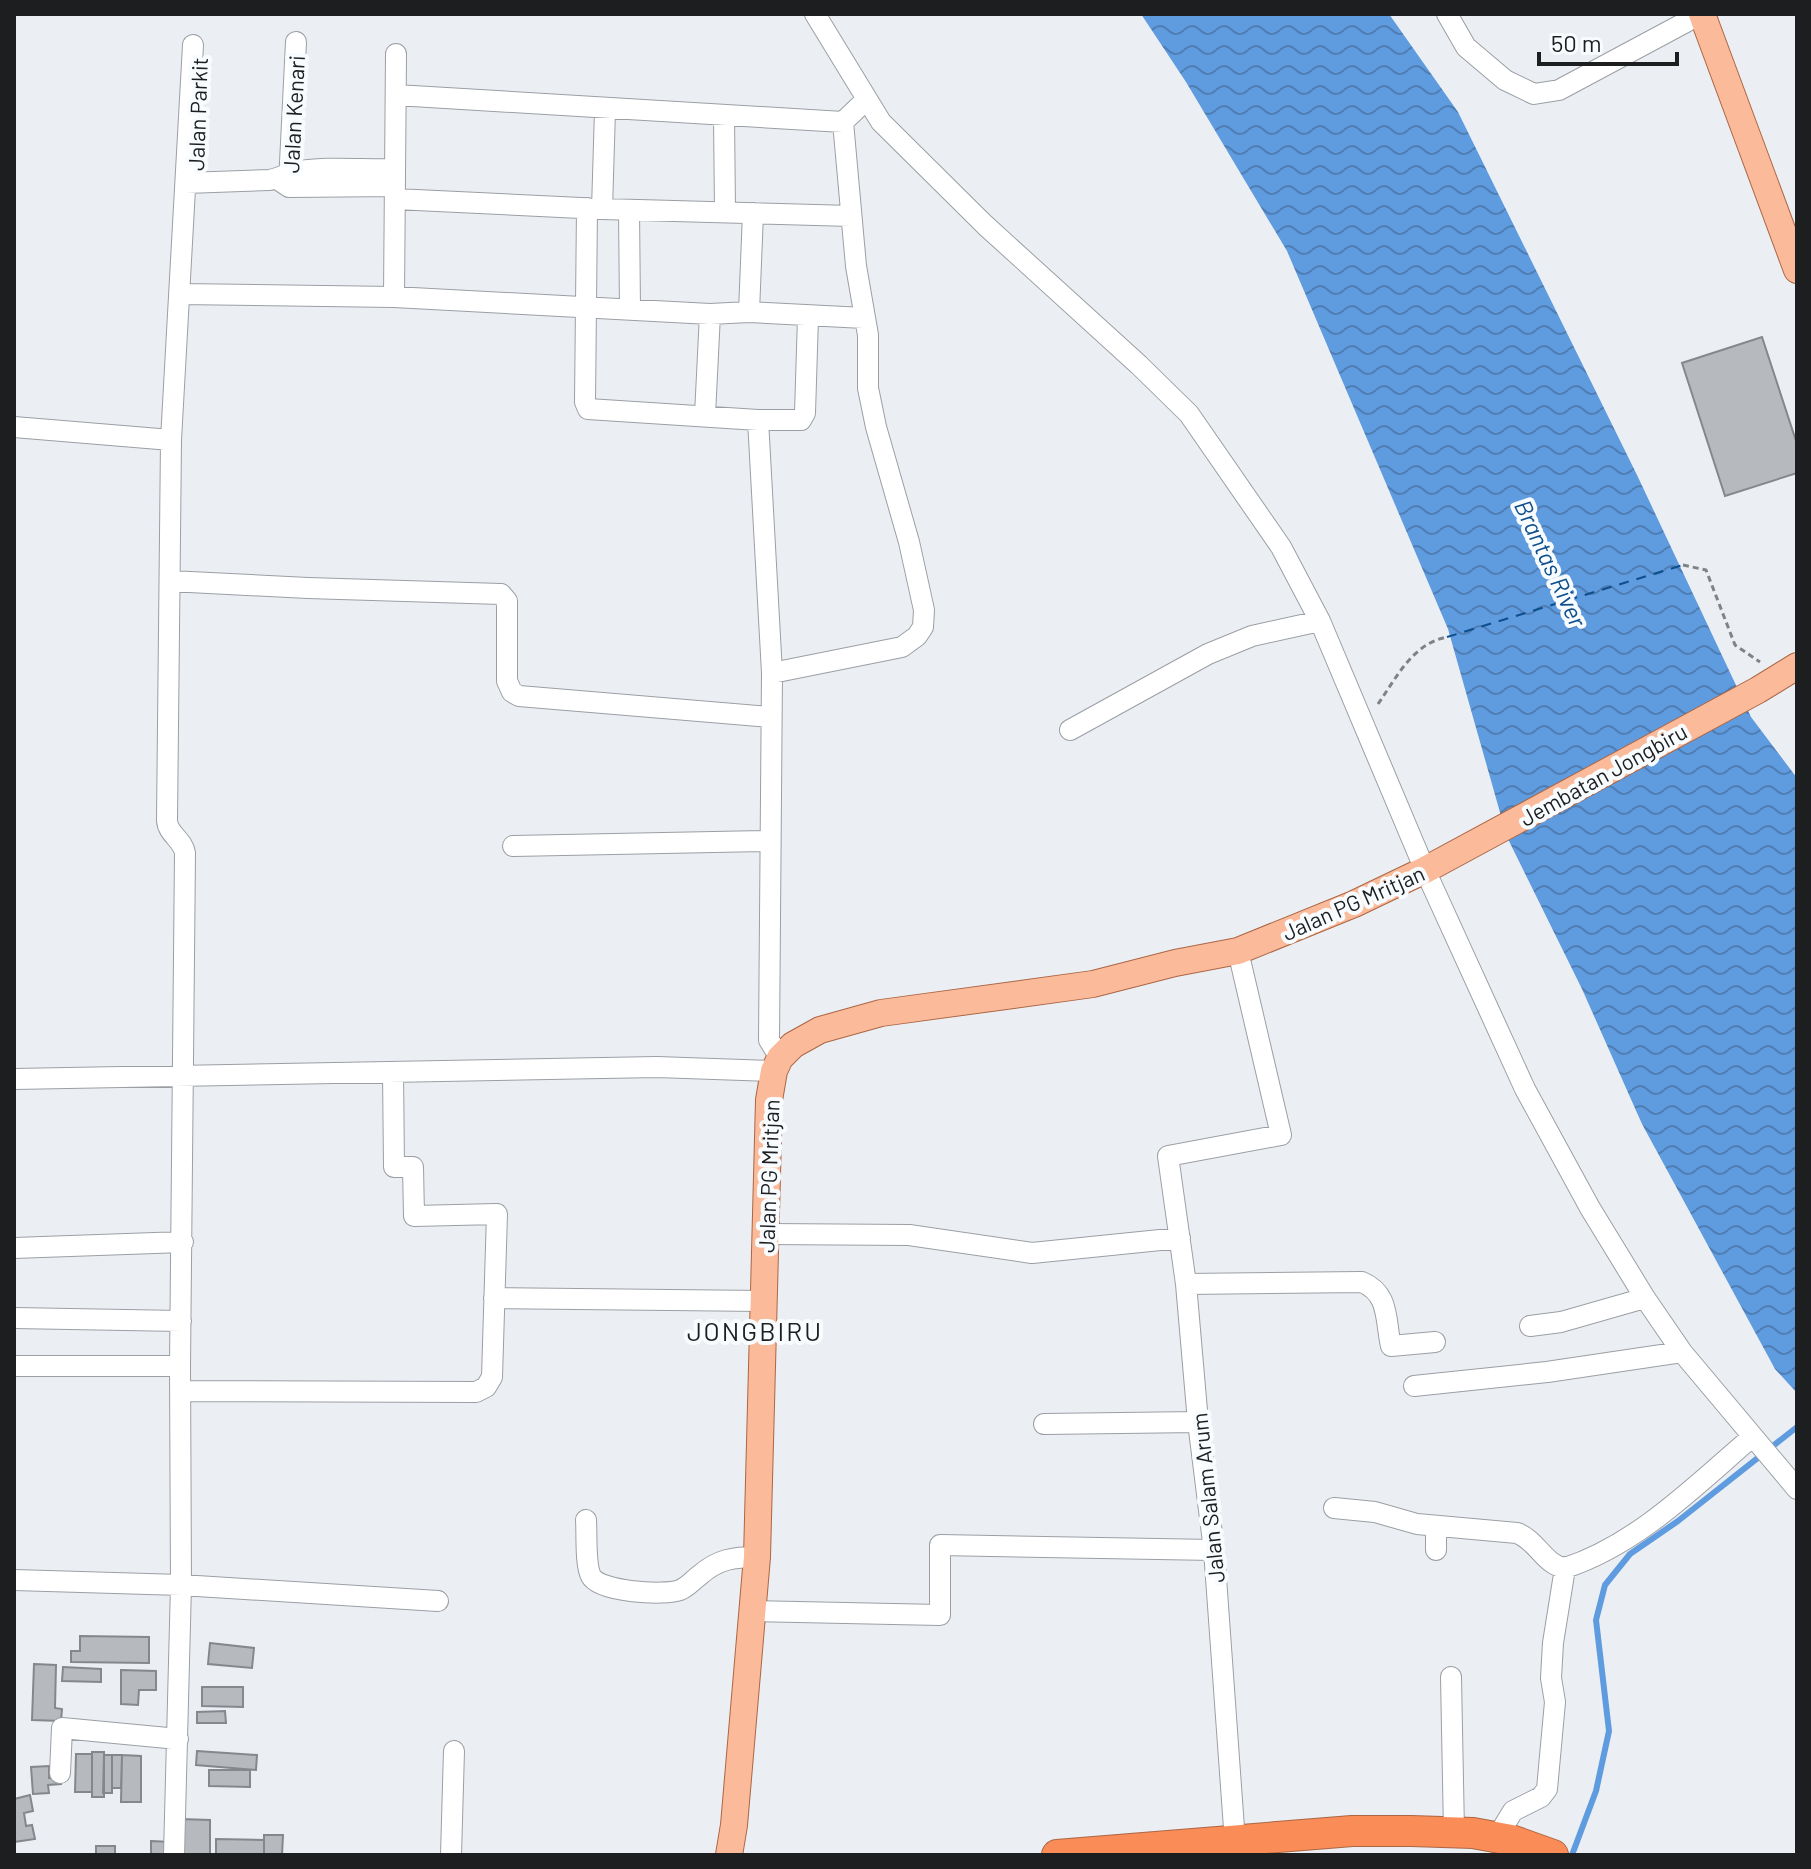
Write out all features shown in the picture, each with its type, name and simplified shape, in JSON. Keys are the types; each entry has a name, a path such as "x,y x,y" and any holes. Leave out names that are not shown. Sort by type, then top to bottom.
{"highway":[{"path":"1057,1855 1247,1846 1352,1831 1454,1832 1553,1855"}],"main road":[{"path":"1702,14 1797,270"},
{"name":"Jembatan Jongbiru","path":"1431,867 1797,667"},
{"name":"Jalan PG Mritjan","path":"729,1855 757,1557 769,1100 777,1064 793,1045 820,1030 881,1013 1093,984 1238,951 1431,867"}],"street":[{"path":"815,14 881,122 985,225 1189,414 1281,547 1320,621 1431,867 1525,1089 1590,1208 1682,1352 1797,1489"},
{"path":"1447,14 1466,47 1505,80 1534,94 1559,90 1702,14"},
{"name":"Jalan Kenari","path":"285,180 296,42"},
{"path":"174,1855 181,1585 185,853 182,842 167,825 171,440 190,183 196,45"},
{"path":"394,297 396,54"},
{"path":"396,95 843,122 866,100"},
{"path":"605,110 587,306 585,402 588,409 797,422 805,413 808,317"},
{"path":"724,116 725,211"},
{"path":"772,673 902,647 923,627 924,610 909,542 868,388 868,335 851,216 843,122"},
{"path":"190,183 285,180 395,185 594,208 851,216"},
{"path":"629,210 630,309"},
{"path":"749,312 753,213"},
{"path":"180,294 394,297 710,314 749,312 864,318"},
{"path":"705,415 710,314"},
{"path":"14,1079 777,1064 769,1040 772,673 758,420"},
{"path":"14,427 171,440"},
{"path":"170,581 501,594 507,601 507,681 512,692 519,696 771,717"},
{"path":"1070,730 1208,654 1252,636 1320,621"},
{"path":"513,846 769,841"},
{"name":"Jalan Salam Arum","path":"1238,951 1281,1135 1168,1156 1186,1284 1198,1422 1247,1846"},
{"path":"181,1391 476,1392 486,1387 492,1377 497,1214 414,1216 413,1167 394,1167 393,1072"},
{"path":"767,1234 909,1235 1032,1253 1180,1238"},
{"path":"14,1248 183,1242"},
{"path":"1186,1284 1362,1282 1375,1288 1382,1296 1391,1346 1435,1342"},
{"path":"494,1298 763,1301"},
{"path":"1530,1326 1561,1322 1645,1298"},
{"path":"14,1318 181,1321"},
{"path":"1414,1386 1547,1372 1682,1352"},
{"path":"14,1366 180,1366"},
{"path":"1044,1424 1198,1422"},
{"path":"1334,1508 1375,1512 1404,1522 1517,1533 1531,1540 1552,1563 1565,1568 1602,1553 1651,1520 1752,1437"},
{"path":"586,1520 589,1574 597,1583 611,1589 671,1593 685,1589 720,1560 757,1557"},
{"path":"1436,1526 1436,1550"},
{"path":"753,1611 940,1615 940,1545 1214,1550"},
{"path":"1506,1844 1513,1811 1541,1797 1547,1789 1555,1702 1551,1678 1553,1643 1565,1568"},
{"path":"14,1580 181,1585 438,1601"},
{"path":"1451,1677 1454,1832"},
{"path":"60,1773 62,1728 178,1739"},
{"path":"451,1855 454,1751"}],"path":[{"path":"1683,565 1706,570 1735,645 1761,663 1797,667"},
{"path":"1364,724 1418,648 1447,637"}],"water":[{"name":"Brantas River","path":"1141,14 1389,14 1458,112 1637,475 1751,717 1797,778 1797,1393 1775,1369 1642,1124 1582,989 1507,837 1448,629 1287,251 1186,82"}],"building":[{"path":"1762,337 1797,444 1797,473 1725,496 1682,363"},
{"path":"80,1636 149,1637 149,1663 71,1662 71,1651 80,1651"},
{"path":"210,1643 254,1648 252,1668 208,1664"},
{"path":"34,1664 56,1665 55,1708 62,1709 61,1721 32,1720"},
{"path":"63,1667 101,1669 101,1682 62,1681"},
{"path":"121,1670 156,1671 156,1690 139,1690 138,1705 121,1704"},
{"path":"202,1687 243,1687 243,1707 202,1706"},
{"path":"225,1711 226,1723 197,1723 197,1712"},
{"path":"197,1751 257,1755 256,1770 196,1765"},
{"path":"92,1752 104,1752 104,1797 92,1797"},
{"path":"76,1754 92,1754 92,1792 75,1792"},
{"path":"104,1755 112,1755 112,1793 103,1793"},
{"path":"112,1755 122,1755 121,1788 112,1788"},
{"path":"122,1755 141,1756 141,1802 121,1802"},
{"path":"49,1766 49,1778 61,1778 61,1784 48,1785 49,1793 33,1794 31,1767"},
{"path":"209,1770 250,1770 250,1787 209,1786"},
{"path":"30,1795 33,1811 24,1813 26,1826 32,1825 35,1839 14,1842 14,1799"},
{"path":"180,1819 210,1820 210,1855 180,1855"},
{"path":"264,1835 283,1835 282,1855 264,1855"},
{"path":"216,1839 264,1840 264,1855 216,1855"},
{"path":"151,1841 171,1842 171,1855 151,1855"},
{"path":"96,1846 115,1846 115,1855 96,1855"}],"waterway":[{"path":"1572,1855 1596,1791 1609,1731 1596,1620 1605,1585 1630,1554 1678,1521 1797,1427"}],"ferry route":[{"path":"1447,637 1683,565"}],"district":[{"name":"JONGBIRU","path":"755,1330"}]}
